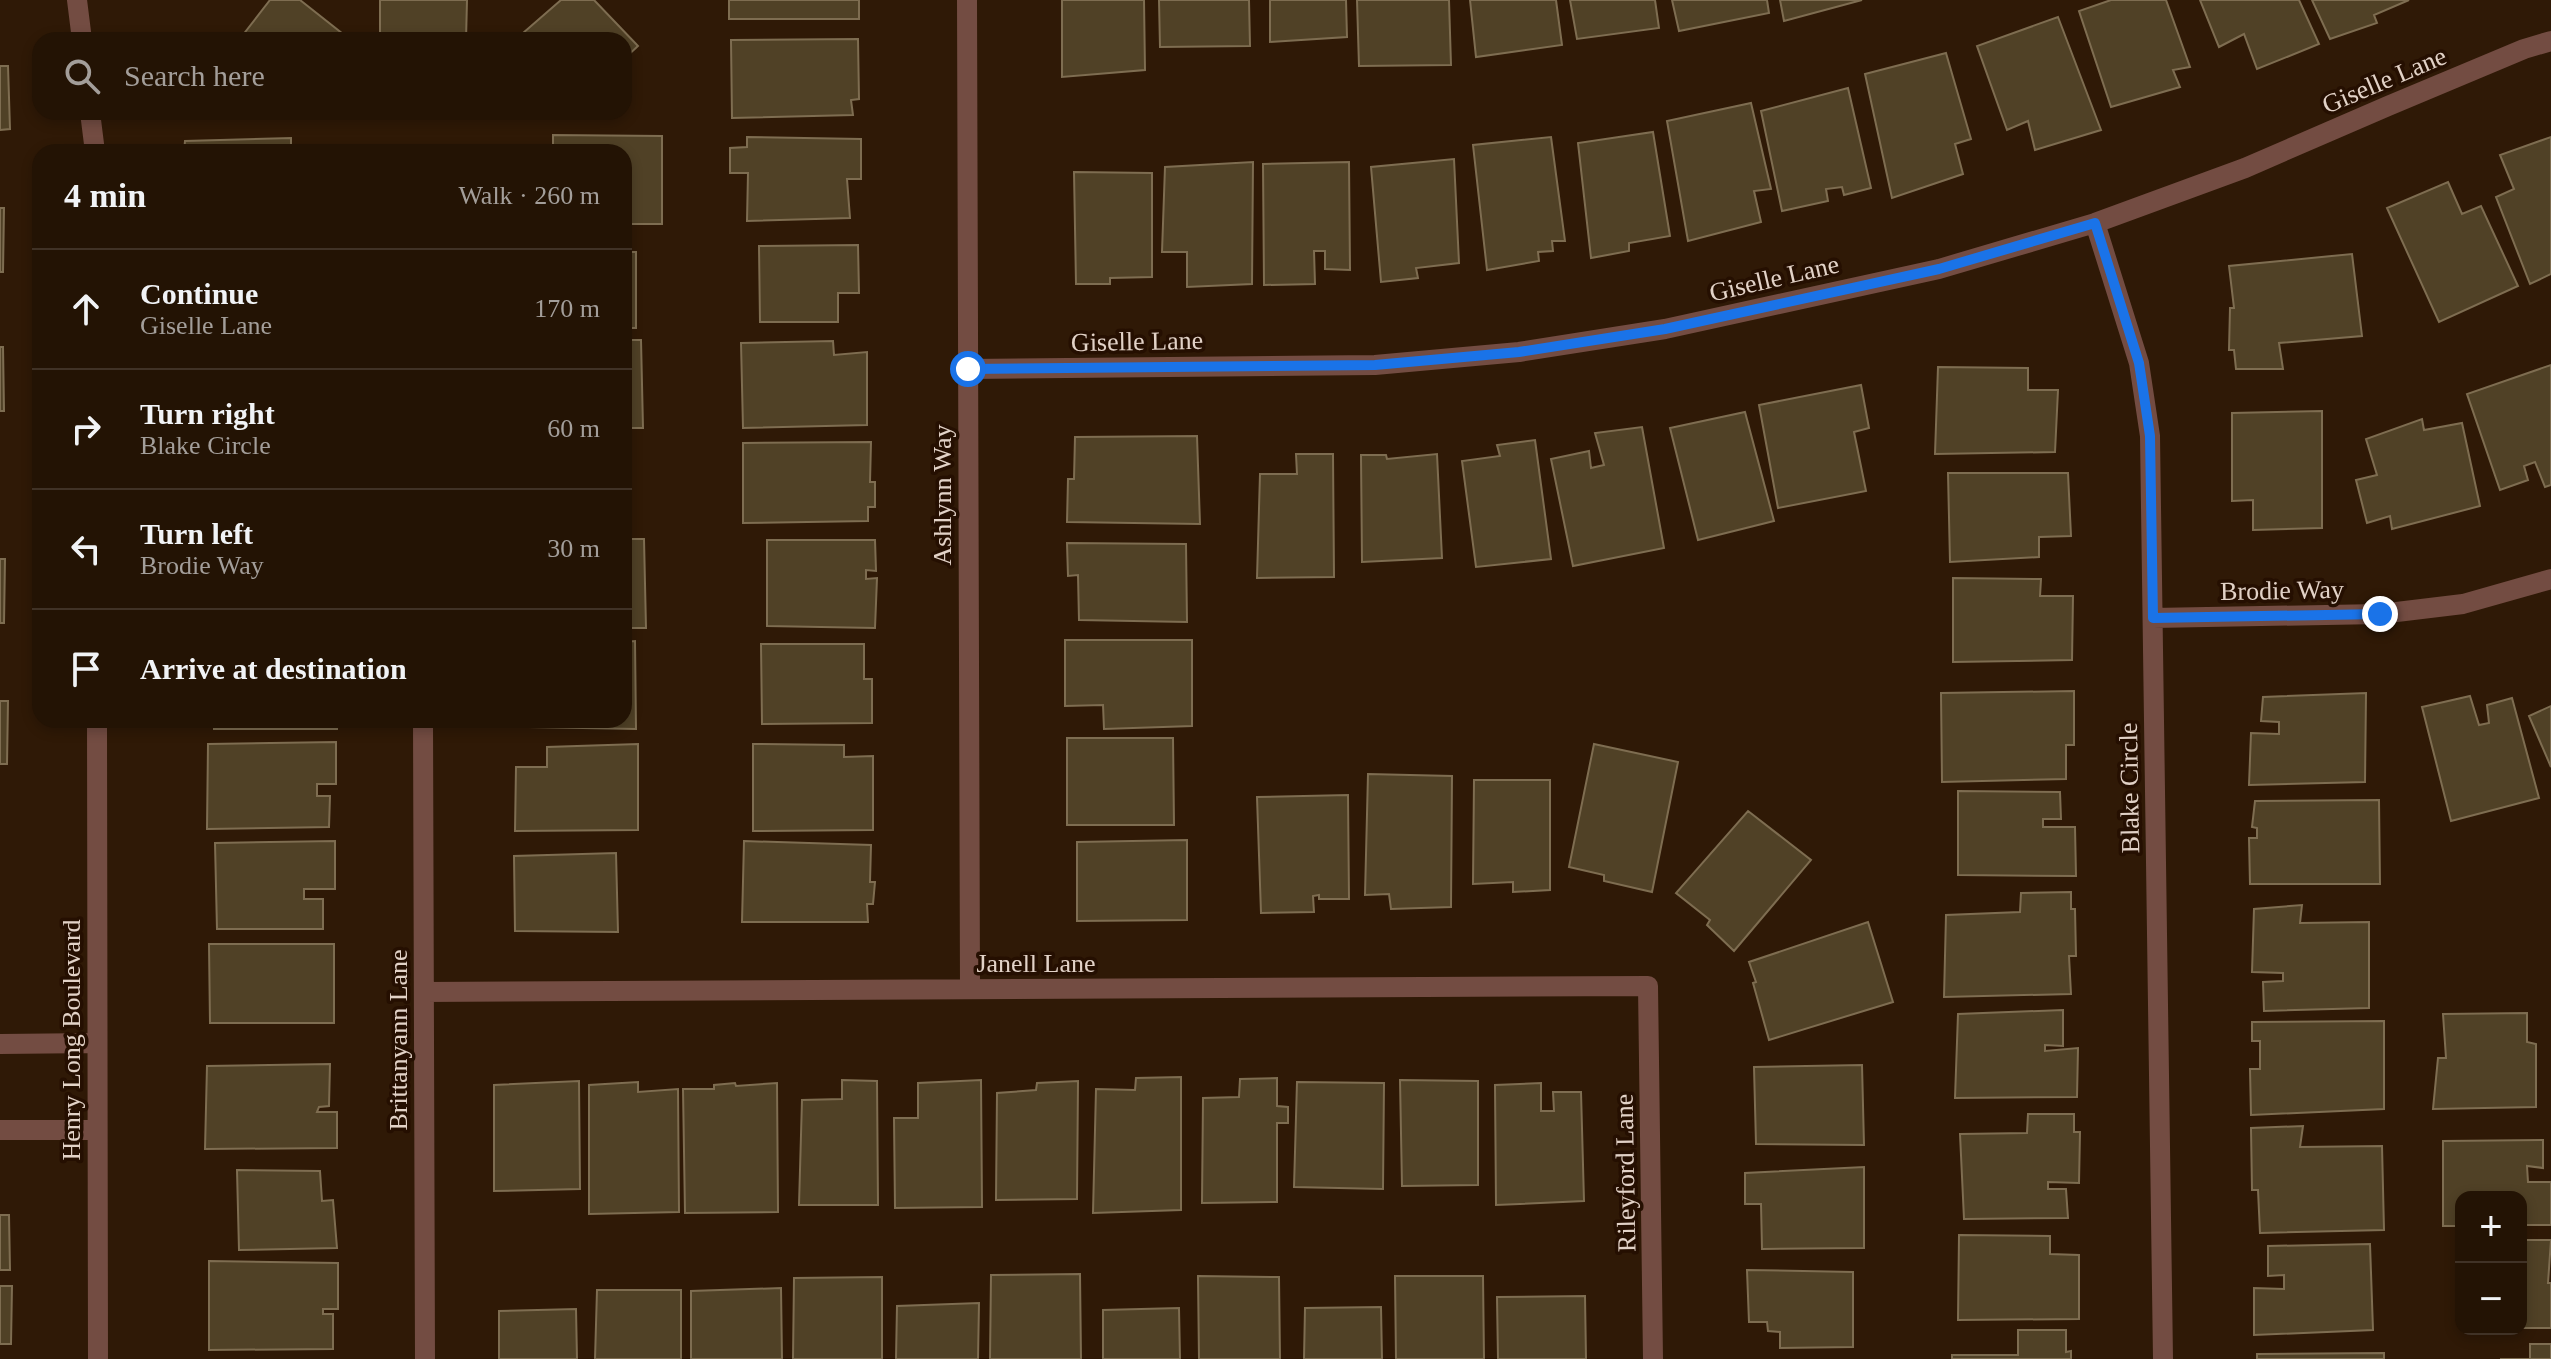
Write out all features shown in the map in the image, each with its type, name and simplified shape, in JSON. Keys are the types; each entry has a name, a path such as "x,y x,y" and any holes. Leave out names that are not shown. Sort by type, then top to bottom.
{"street":[{"path":"77,0 81,32"},
{"name":"Ashlynn Way","path":"967,0 970,989"},
{"name":"Giselle Lane","path":"968,369 1375,365 1519,352 1665,329 1939,269 2095,223 2245,168 2415,94 2551,41"},
{"path":"91,120 94,144"},
{"name":"Blake Circle","path":"2095,223 2139,363 2150,436 2163,1359"},
{"name":"Brodie Way","path":"2153,618 2380,614 2463,604 2551,579"},
{"name":"Henry Long Boulevard","path":"97,728 98,1359"},
{"name":"Brittanyann Lane","path":"423,728 425,1359"},
{"name":"Janell Lane","path":"424,992 1648,986"},
{"name":"Rileyford Lane","path":"1648,986 1653,1359"},
{"path":"0,1044 96,1043"},
{"path":"0,1130 96,1130"}],"building":[{"path":"270,0 300,0 340,32 245,32"},
{"path":"380,0 467,0 466,32 380,32"},
{"path":"561,0 594,0 625,32 524,32"},
{"path":"729,0 859,0 859,19 729,19"},
{"path":"1062,0 1144,0 1145,70 1062,77"},
{"path":"1159,0 1249,0 1250,46 1160,47"},
{"path":"1270,0 1346,0 1347,37 1270,42"},
{"path":"1357,0 1449,0 1451,65 1359,66"},
{"path":"1470,0 1556,0 1562,45 1476,57"},
{"path":"1570,0 1655,0 1659,28 1577,39"},
{"path":"1672,0 1767,0 1769,13 1679,31"},
{"path":"1780,0 1862,0 1784,21"},
{"path":"2111,0 2166,0 2190,67 2173,70 2180,87 2111,107 2079,11"},
{"path":"2200,0 2299,0 2319,44 2257,69 2244,34 2219,47"},
{"path":"2312,0 2409,0 2374,15 2377,23 2330,39"},
{"path":"2058,17 2101,130 2035,150 2028,121 2007,130 1977,46"},
{"path":"858,39 859,99 851,100 853,115 732,118 731,40"},
{"path":"1946,53 1971,139 1955,144 1963,174 1892,198 1865,74"},
{"path":"0,66 8,66 10,129 0,130"},
{"path":"1848,88 1871,188 1844,195 1842,187 1826,189 1828,201 1782,211 1761,111"},
{"path":"1751,103 1771,189 1754,191 1761,222 1688,241 1667,121"},
{"path":"1653,132 1670,236 1629,243 1629,251 1591,258 1578,143"},
{"path":"553,135 662,136 662,224 632,224 632,144 553,144"},
{"path":"747,137 861,139 861,179 847,179 850,218 747,221 748,173 730,173 730,148 747,147"},
{"path":"1551,137 1565,241 1552,241 1553,251 1538,252 1539,261 1487,270 1473,145"},
{"path":"2551,137 2551,274 2530,284 2496,197 2514,189 2500,155"},
{"path":"291,138 291,144 185,144 185,141"},
{"path":"1454,159 1459,263 1416,268 1418,278 1381,282 1371,167"},
{"path":"1253,162 1252,284 1187,287 1187,252 1162,252 1165,167"},
{"path":"1349,162 1350,270 1325,269 1325,251 1314,251 1315,284 1264,285 1263,164"},
{"path":"1074,172 1152,173 1152,277 1110,278 1110,284 1076,284"},
{"path":"2448,182 2462,214 2481,206 2518,286 2439,322 2387,208"},
{"path":"0,208 4,208 3,272 0,272"},
{"path":"858,245 859,293 838,293 838,322 760,322 759,246"},
{"path":"632,252 636,252 636,328 632,328"},
{"path":"2352,254 2362,336 2279,343 2283,369 2236,369 2234,350 2229,350 2230,308 2234,308 2229,266"},
{"path":"632,340 641,340 643,428 632,428"},
{"path":"833,341 834,355 867,352 867,425 743,428 741,343"},
{"path":"0,347 3,347 4,411 0,411"},
{"path":"2551,365 2551,485 2545,487 2535,462 2524,466 2528,480 2500,490 2467,394"},
{"path":"1938,367 2028,368 2028,390 2058,390 2055,452 1935,454"},
{"path":"1861,385 1869,428 1854,432 1866,491 1778,508 1759,405"},
{"path":"2322,411 2322,528 2253,530 2253,500 2232,501 2232,413"},
{"path":"1745,412 1774,521 1698,540 1670,428"},
{"path":"2422,419 2424,430 2462,423 2480,506 2392,529 2390,516 2367,523 2356,480 2377,475 2366,439"},
{"path":"1642,427 1664,548 1573,566 1551,459 1589,451 1591,468 1604,465 1595,433"},
{"path":"1197,436 1200,524 1067,522 1068,479 1074,479 1075,437"},
{"path":"1535,440 1551,559 1476,567 1462,461 1500,456 1497,445"},
{"path":"871,442 870,482 875,482 875,507 868,507 868,521 743,523 743,443"},
{"path":"1296,454 1333,454 1334,577 1257,578 1260,474 1297,474"},
{"path":"1437,454 1442,558 1362,562 1361,455 1386,455 1387,459"},
{"path":"1948,473 2068,473 2071,536 2039,537 2039,557 1950,562"},
{"path":"632,539 644,539 646,628 632,628"},
{"path":"767,540 875,540 876,571 866,570 866,579 877,578 875,628 767,626"},
{"path":"1067,543 1186,544 1187,622 1079,620 1078,575 1068,576"},
{"path":"0,559 5,559 4,623 0,623"},
{"path":"1953,578 2041,579 2040,596 2073,596 2072,660 1953,662"},
{"path":"1065,640 1192,640 1192,726 1104,729 1103,705 1065,706"},
{"path":"632,641 635,641 636,729 582,728 632,728"},
{"path":"761,644 864,644 864,679 872,679 872,723 762,724"},
{"path":"2074,691 2074,745 2066,745 2066,779 1942,782 1941,693"},
{"path":"2366,693 2365,782 2249,785 2251,733 2279,734 2279,722 2261,721 2263,697"},
{"path":"2470,696 2479,725 2489,723 2487,705 2512,698 2539,798 2451,821 2422,707"},
{"path":"0,701 8,701 7,764 0,764"},
{"path":"2551,706 2551,767 2529,716"},
{"path":"214,728 337,728 337,729"},
{"path":"1067,738 1173,738 1174,825 1067,825"},
{"path":"336,742 336,784 317,784 317,796 330,796 329,827 207,829 208,744"},
{"path":"638,744 638,830 515,831 516,767 547,767 547,747"},
{"path":"753,744 844,745 844,757 873,756 873,830 753,831"},
{"path":"1594,744 1678,762 1652,892 1604,881 1604,875 1569,867"},
{"path":"1368,774 1452,776 1451,907 1391,909 1389,894 1365,895"},
{"path":"1474,780 1550,780 1550,890 1513,892 1513,882 1473,884"},
{"path":"1958,791 2060,792 2061,819 2043,819 2043,827 2075,827 2076,876 1958,875"},
{"path":"1348,795 1349,899 1319,899 1319,895 1313,896 1314,912 1261,913 1257,797"},
{"path":"2379,800 2380,884 2250,884 2249,838 2257,838 2257,828 2252,827 2255,801"},
{"path":"1748,811 1811,860 1734,951 1707,925 1710,920 1676,893"},
{"path":"1187,840 1187,920 1077,921 1077,842"},
{"path":"335,841 335,889 304,889 304,899 323,899 323,929 217,929 215,843"},
{"path":"744,841 871,845 870,882 875,882 873,904 867,904 868,922 742,922"},
{"path":"616,853 618,932 515,931 514,856"},
{"path":"2071,892 2071,909 2075,909 2076,956 2069,956 2071,994 1944,997 1946,915 2020,912 2021,893"},
{"path":"2302,905 2300,923 2369,922 2369,1008 2264,1011 2263,982 2283,981 2283,973 2252,972 2254,909"},
{"path":"1868,922 1893,1002 1769,1040 1749,962"},
{"path":"209,944 334,944 334,1023 210,1023"},
{"path":"2063,1010 2063,1046 2045,1045 2045,1051 2078,1048 2077,1097 1955,1098 1958,1014"},
{"path":"2527,1013 2527,1042 2536,1044 2536,1107 2433,1109 2438,1058 2446,1058 2443,1014"},
{"path":"2384,1021 2384,1109 2251,1115 2250,1069 2260,1069 2260,1041 2252,1041 2252,1022"},
{"path":"330,1064 329,1106 319,1107 317,1112 337,1112 337,1148 205,1149 207,1066"},
{"path":"1862,1065 1864,1145 1756,1144 1754,1067"},
{"path":"1181,1077 1181,1210 1093,1213 1096,1089 1135,1090 1136,1078"},
{"path":"1277,1078 1277,1106 1288,1107 1288,1123 1277,1123 1277,1202 1202,1203 1203,1098 1239,1097 1240,1079"},
{"path":"842,1080 877,1081 878,1205 799,1205 802,1100 842,1099"},
{"path":"981,1080 982,1207 895,1208 894,1118 918,1118 918,1083"},
{"path":"1400,1080 1478,1081 1478,1185 1402,1186"},
{"path":"579,1081 580,1189 494,1191 494,1085"},
{"path":"1078,1081 1077,1199 996,1200 997,1093 1036,1090 1037,1083"},
{"path":"638,1082 638,1092 678,1089 679,1212 589,1214 589,1085"},
{"path":"1297,1082 1384,1083 1383,1189 1294,1187"},
{"path":"735,1083 736,1086 777,1083 778,1212 685,1213 683,1089 714,1089 714,1085"},
{"path":"1541,1083 1541,1111 1554,1111 1553,1092 1581,1092 1584,1201 1496,1205 1495,1085"},
{"path":"2028,1114 2074,1114 2074,1132 2080,1132 2079,1183 2048,1182 2048,1189 2066,1189 2068,1218 1964,1219 1960,1134 2027,1133"},
{"path":"2303,1126 2300,1147 2382,1146 2384,1230 2260,1233 2258,1190 2252,1190 2251,1128"},
{"path":"2543,1140 2543,1168 2527,1166 2528,1182 2551,1182 2551,1225 2527,1225 2527,1191 2455,1191 2455,1226 2443,1226 2443,1141"},
{"path":"1864,1167 1864,1248 1762,1249 1761,1204 1745,1204 1745,1173"},
{"path":"237,1170 320,1171 322,1201 333,1200 337,1248 239,1250"},
{"path":"0,1215 9,1215 10,1270 0,1270"},
{"path":"1959,1235 2050,1236 2050,1254 2079,1255 2079,1319 1958,1320"},
{"path":"2527,1240 2551,1240 2548,1283 2551,1283 2551,1328 2527,1328"},
{"path":"2370,1244 2373,1330 2254,1335 2254,1288 2284,1289 2284,1275 2268,1276 2268,1246"},
{"path":"209,1261 338,1263 338,1309 323,1309 323,1314 333,1314 333,1349 209,1350"},
{"path":"1747,1270 1853,1272 1853,1347 1780,1348 1780,1332 1768,1331 1767,1322 1749,1322"},
{"path":"1080,1274 1081,1359 990,1359 991,1275"},
{"path":"1198,1276 1279,1277 1280,1359 1199,1359"},
{"path":"1395,1276 1483,1276 1484,1359 1396,1359"},
{"path":"882,1277 882,1359 793,1359 794,1278"},
{"path":"0,1286 12,1286 11,1344 0,1344"},
{"path":"781,1288 782,1359 691,1359 691,1291"},
{"path":"597,1290 681,1290 681,1359 595,1359"},
{"path":"1585,1296 1586,1359 1498,1359 1497,1297"},
{"path":"979,1303 978,1359 896,1359 897,1306"},
{"path":"1381,1307 1382,1359 1304,1359 1305,1308"},
{"path":"1179,1308 1180,1359 1103,1359 1103,1310"},
{"path":"576,1309 577,1359 499,1359 499,1311"},
{"path":"2018,1330 2066,1330 2066,1352 2071,1351 2071,1359 1952,1359 1952,1355 2018,1355"},
{"path":"2530,1344 2551,1344 2551,1359 2530,1359"},
{"path":"2384,1353 2384,1359 2257,1359 2257,1354"}],"route":[{"path":"968,369 1375,365 1519,352 1665,329 1939,269 2095,223 2139,363 2150,436 2153,618 2380,614"}]}
